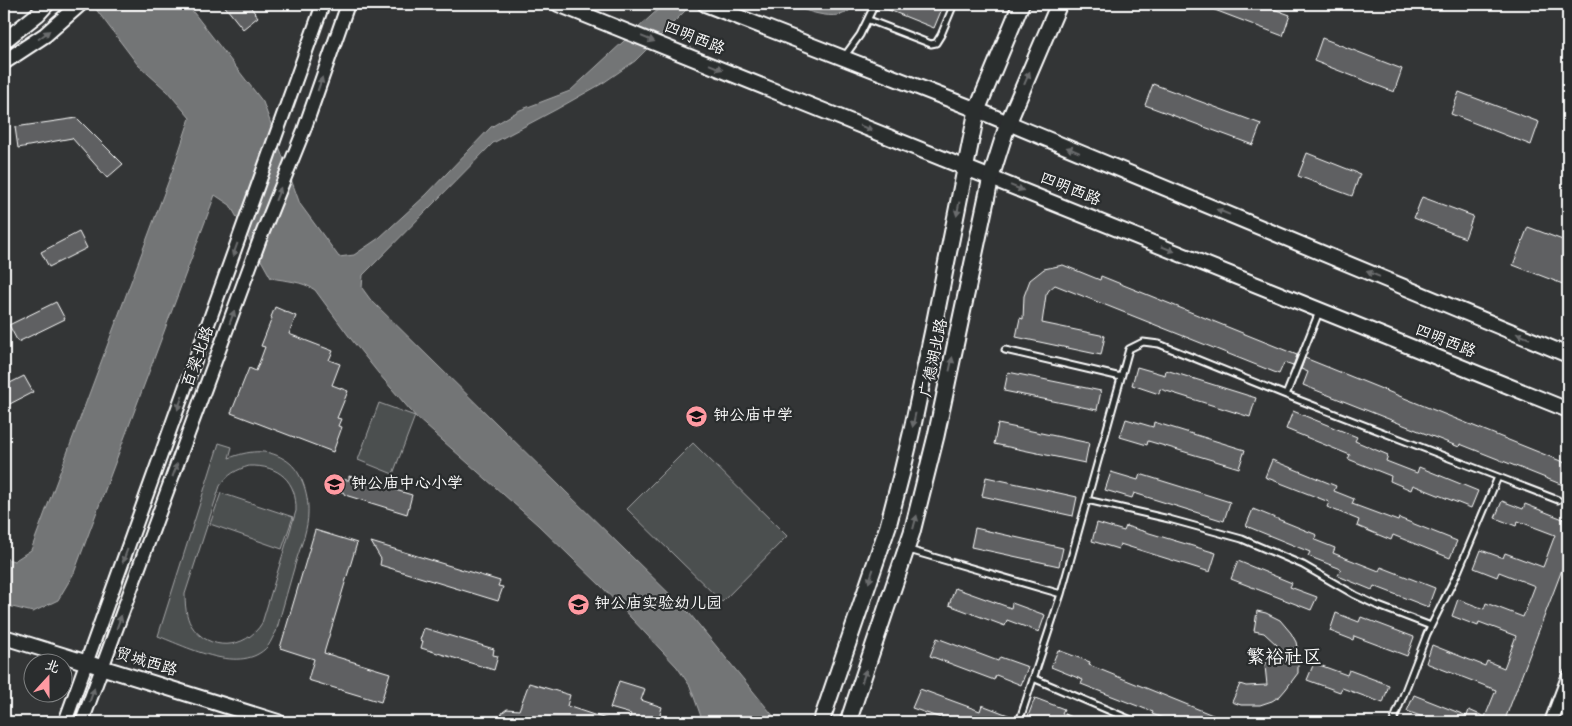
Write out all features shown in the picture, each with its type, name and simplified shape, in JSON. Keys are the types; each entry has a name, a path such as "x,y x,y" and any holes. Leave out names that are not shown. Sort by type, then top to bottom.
{"main road":[{"path":"4,41 48,4"},
{"path":"4,62 45,35 80,4"},
{"name":"四明西路","path":"558,4 1568,410"},
{"name":"广德湖北路","path":"822,722 888,526 902,472 916,412 977,110 1021,4"},
{"name":"广德湖北路","path":"848,722 912,532 936,436 991,177 1008,123 1059,4"},
{"path":"709,5 977,110 1568,355"},
{"name":"贸城西路","path":"4,637 278,722"}],"street":[{"name":"百梁北路","path":"65,722 323,4"},
{"name":"百梁北路","path":"82,722 260,239 304,130 348,4"},
{"path":"1551,722 1567,685"}],"lane":[{"path":"843,57 860,35 869,20 875,4"},
{"path":"869,20 931,44 936,43 941,35 954,4"},
{"path":"1286,395 1320,310"},
{"path":"1019,722 1061,594 1129,349 1143,342 1158,344 1558,500"},
{"path":"1006,350 1121,377"},
{"path":"1393,722 1431,626 1458,572 1498,477"},
{"path":"1087,500 1169,518 1242,539 1303,565 1376,605 1431,626"},
{"path":"906,549 1061,594"},
{"path":"1033,678 1136,722"}],"shaded area":[{"path":"92,4 187,4 263,102 300,204 339,257 354,255 379,238 426,195 491,127 520,110 570,91 664,4 692,4 635,61 603,83 493,143 363,275 362,288 370,299 690,614 777,722 703,722 690,686 677,667 602,587 538,525 417,418 351,339 315,290 299,283 271,278 230,205 215,195 74,573 58,600 33,612 4,605 4,558 14,561 31,550 173,169 190,118 167,91 138,65"},
{"path":"789,4 827,6 831,4 855,4 849,11 833,16 814,13"},
{"path":"379,403 415,416 393,474 358,460"},
{"path":"219,443 232,447 229,458 250,452 264,452 290,463 303,482 307,498 308,519 276,632 268,646 257,655 244,659 229,659 199,652 158,636","holes":["249,466 260,466 277,472 289,483 293,491 296,511 262,623 255,632 237,643 217,643 207,640 198,634 189,622 185,594 220,486 229,475 236,471"]},
{"path":"693,443 787,536 722,602 627,509"},
{"path":"221,493 293,517 282,549 210,524"}],"building":[{"path":"223,4 248,4 258,17 243,29"},
{"path":"879,4 944,4 934,28 879,6"},
{"path":"1199,4 1260,4 1290,15 1283,36"},
{"path":"1322,38 1402,69 1394,92 1314,61"},
{"path":"1153,84 1261,124 1253,145 1145,105"},
{"path":"1459,92 1539,122 1531,145 1451,114"},
{"path":"77,118 123,164 107,178 72,138 18,148 15,127"},
{"path":"1307,153 1360,174 1352,196 1298,176"},
{"path":"1422,197 1473,216 1465,238 1414,218"},
{"path":"1528,227 1568,242 1568,286 1513,265"},
{"path":"79,232 87,248 49,267 41,252"},
{"path":"1063,265 1100,280 1101,276 1297,355 1293,366 1284,363 1279,374 1055,285 1046,295 1042,323 1105,336 1101,355 1016,337 1020,318 1023,319 1024,296 1030,280 1044,269"},
{"path":"56,302 65,319 18,342 9,325"},
{"path":"275,307 296,316 289,334 333,351 329,360 340,364 332,385 348,391 337,418 341,419 338,426 342,427 333,452 231,413 249,368 256,371 265,347 261,346"},
{"path":"1305,358 1568,464 1568,487 1460,444 1459,447 1303,385 1308,372 1301,369"},
{"path":"1137,367 1165,375 1166,370 1256,398 1250,417 1160,389 1159,394 1132,385"},
{"path":"1008,372 1101,391 1097,410 1004,391"},
{"path":"24,376 33,392 4,407 4,386"},
{"path":"1293,411 1357,437 1355,441 1388,455 1386,461 1417,473 1419,467 1478,491 1471,508 1413,485 1411,490 1390,481 1391,476 1348,459 1350,455 1286,429"},
{"path":"1126,419 1153,427 1154,422 1245,450 1239,468 1148,441 1147,445 1120,437"},
{"path":"998,424 1089,443 1085,463 994,444"},
{"path":"1272,460 1336,486 1334,491 1354,499 1352,504 1398,521 1399,518 1457,541 1450,558 1393,535 1391,540 1357,526 1359,520 1327,507 1329,502 1265,477"},
{"path":"1111,472 1138,480 1140,474 1230,502 1224,521 1134,493 1132,498 1105,490"},
{"path":"349,476 412,495 407,514 345,495 343,492 325,491 327,479 349,480"},
{"path":"986,477 1077,497 1073,516 982,496"},
{"path":"1502,501 1523,509 1525,504 1568,521 1568,554 1504,722 1436,722 1407,711 1414,695 1467,716 1469,710 1485,717 1496,690 1426,663 1432,645 1485,666 1487,661 1504,668 1516,636 1479,622 1478,626 1452,616 1458,599 1484,609 1486,603 1523,617 1535,586 1499,572 1497,577 1474,568 1481,550 1503,558 1505,553 1543,567 1555,535 1518,521 1516,526 1495,518"},
{"path":"1253,509 1317,535 1315,540 1335,548 1333,553 1379,571 1381,567 1435,588 1428,607 1374,586 1372,590 1338,576 1341,569 1308,556 1310,552 1246,526"},
{"path":"1097,523 1124,531 1126,526 1216,553 1210,572 1120,544 1118,549 1092,541"},
{"path":"975,528 1063,548 1059,566 971,547"},
{"path":"315,530 357,543 324,653 390,673 381,702 308,680 314,659 280,648"},
{"path":"371,542 500,581 498,586 503,587 498,601 380,565 381,559"},
{"path":"1238,561 1292,583 1290,587 1317,597 1311,610 1231,579"},
{"path":"955,588 1011,608 1012,603 1045,615 1039,632 1007,620 1005,626 949,605"},
{"path":"1257,611 1280,620 1291,633 1296,642 1298,652 1298,673 1280,696 1272,701 1260,705 1241,705 1232,702 1240,684 1246,686 1267,685 1265,666 1268,656 1277,645 1264,633 1254,631"},
{"path":"1336,613 1359,622 1361,617 1414,637 1407,656 1354,636 1353,640 1330,631"},
{"path":"424,628 494,649 493,655 498,656 494,670 421,648 423,641 420,640"},
{"path":"937,638 998,661 1000,657 1028,667 1021,685 996,675 994,680 930,656"},
{"path":"1058,650 1090,662 1089,665 1230,722 1174,722 1152,714 1153,712 1081,684 1083,680 1051,667"},
{"path":"1314,663 1347,675 1349,670 1389,685 1383,703 1342,688 1340,692 1307,680"},
{"path":"619,681 645,689 641,700 662,707 658,722 640,722 629,719 631,714 610,708"},
{"path":"529,683 570,695 567,706 609,720 609,722 497,722 507,709 519,710"},
{"path":"920,689 980,711 982,705 1016,718 1015,722 952,722 912,708"},
{"path":"1035,698 1064,709 1062,713 1083,722 1044,722 1028,716"}],"place":[{"name":"钟公庙中学","path":"697,416"},
{"name":"钟公庙中心小学","path":"335,484"},
{"name":"钟公庙实验幼儿园","path":"578,604"}],"district":[{"name":"繁裕社区","path":"1284,659"}]}
